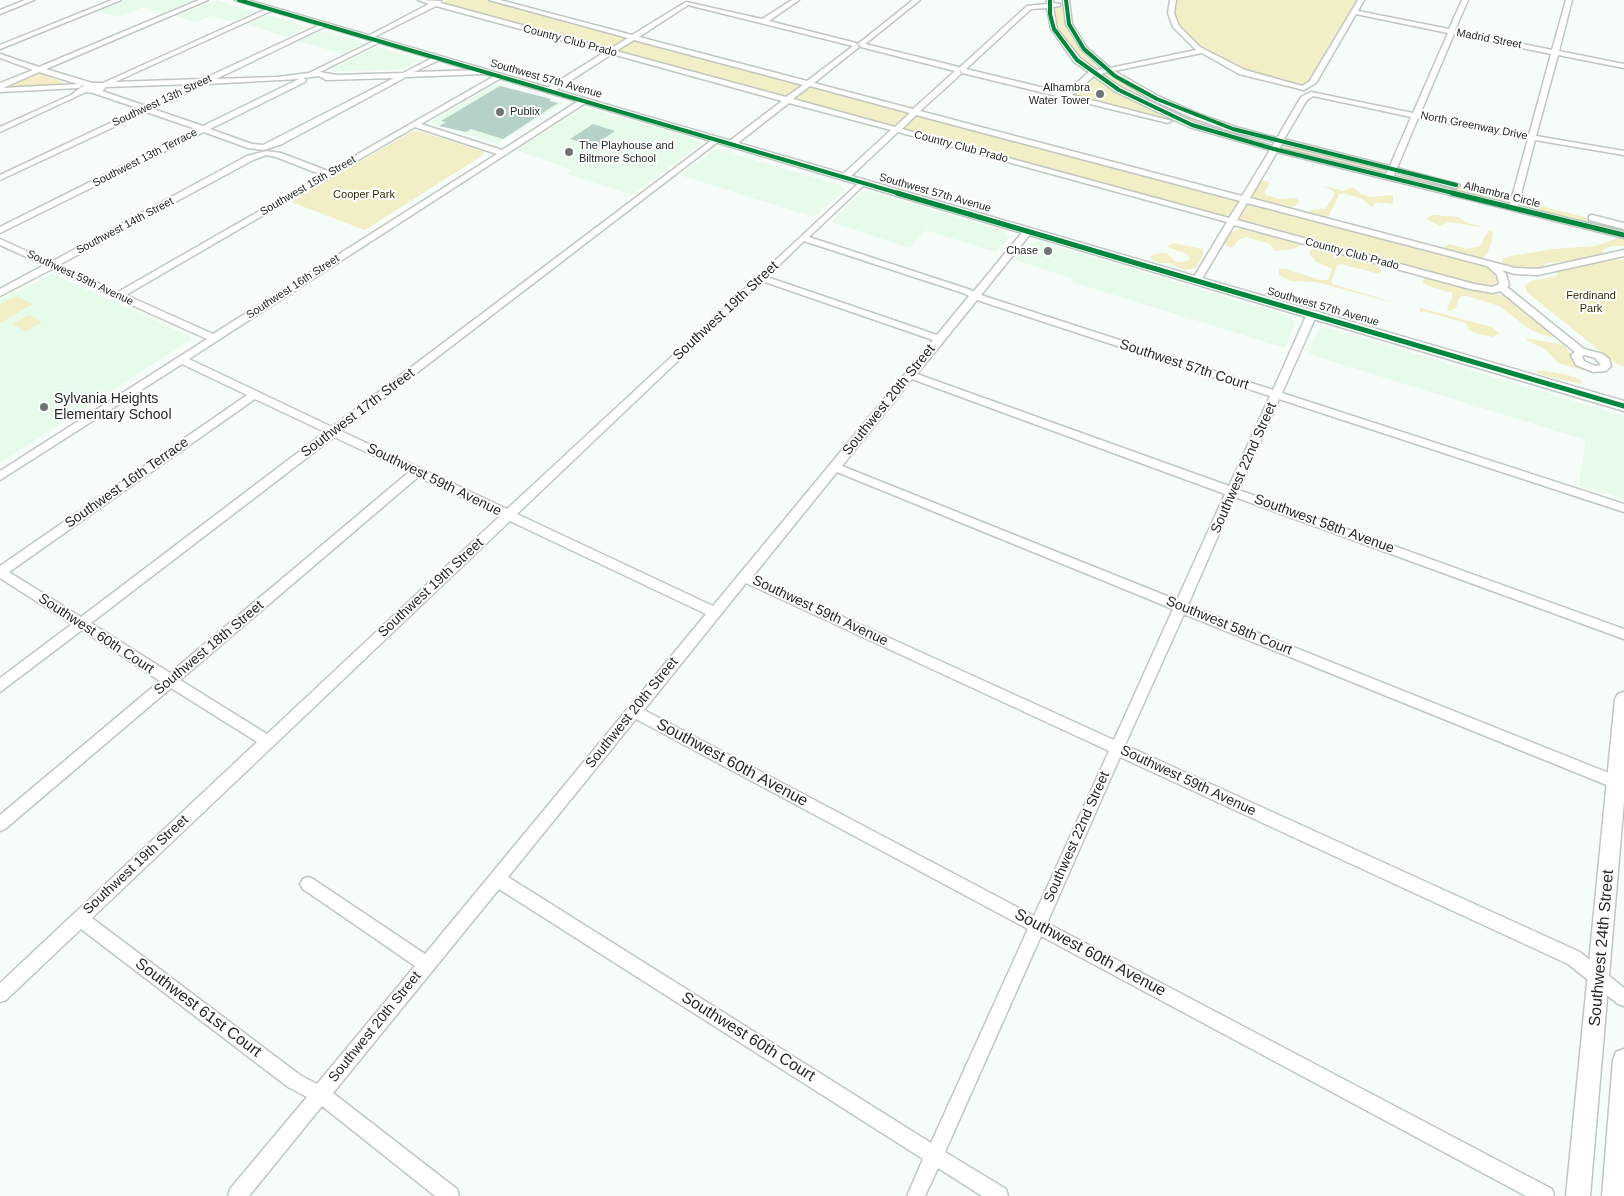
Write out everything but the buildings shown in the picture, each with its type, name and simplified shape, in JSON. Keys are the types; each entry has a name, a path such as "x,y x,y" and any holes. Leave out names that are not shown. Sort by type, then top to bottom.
{"main road":[{"name":"Southwest 57th Avenue","path":"239,0 586,100 1624,406"},
{"name":"Southwest 24th Street","path":"1578,1196 1620,784 1624,699"},
{"path":"1614,1196 1624,1060"}],"street":[{"path":"0,12 32,0"},
{"path":"0,47 118,0"},
{"path":"0,88 205,0"},
{"name":"Country Club Prado","path":"421,0 1473,287 1487,290 1501,287"},
{"path":"368,38 444,0"},
{"name":"Country Club Prado","path":"492,0 1487,264 1530,272 1624,253"},
{"path":"675,0 1192,125 1225,126"},
{"path":"763,22 796,0"},
{"path":"731,144 916,0"},
{"name":"North Greenway Drive","path":"1173,0 1171,13 1176,27 1187,40 1202,51 1236,69 1290,87 1416,115 1624,153"},
{"path":"1197,280 1361,0"},
{"path":"1391,173 1465,0"},
{"path":"1515,204 1569,0"},
{"path":"845,177 1029,7 1050,2 1066,2"},
{"name":"Alhambra Circle","path":"1050,2 1051,20 1058,36 1074,57 1125,94 1192,125 1274,149 1391,173"},
{"name":"Alhambra Circle","path":"1066,2 1068,22 1076,38 1107,70 1157,99 1225,126 1391,173 1515,204 1624,235"},
{"path":"550,90 689,3"},
{"path":"0,130 271,9"},
{"name":"Madrid Street","path":"1354,12 1624,66"},
{"name":"Southwest 13th Street","path":"0,178 324,25"},
{"name":"Southwest 13th Terrace","path":"2,236 204,129 378,41"},
{"path":"1066,96 1093,72 1202,51"},
{"path":"0,56 39,70 68,85 76,92 74,97"},
{"name":"Southwest 14th Street","path":"0,293 436,58"},
{"name":"Southwest 13th Terrace","path":"305,78 322,74 331,65"},
{"path":"0,88 56,88 68,85 94,88 126,85 484,72"},
{"path":"126,85 123,80 127,74"},
{"path":"322,74 334,77"},
{"path":"381,75 387,78 389,83"},
{"name":"Southwest 15th Street","path":"118,296 498,76"},
{"path":"277,79 290,81 305,78"},
{"name":"Southwest 13th Terrace","path":"283,89 290,81"},
{"path":"109,95 112,90 126,85"},
{"path":"94,88 328,174"},
{"name":"Southwest 16th Street","path":"0,476 586,100"},
{"path":"414,124 503,153"},
{"name":"Southwest 17th Street","path":"0,686 716,139"},
{"name":"Southwest 19th Street","path":"0,994 862,182"},
{"name":"Alhambra Circle","path":"1515,204 1624,226"},
{"name":"Southwest 20th Street","path":"237,1196 1028,231"},
{"name":"Southwest 59th Avenue","path":"2,236 118,296 213,338"},
{"name":"Southwest 57th Court","path":"803,238 1624,508"},
{"path":"1487,264 1501,274 1504,282 1501,287 1581,352"},
{"path":"761,278 939,339"},
{"name":"Southwest 22nd Street","path":"916,1196 1312,314"},
{"name":"Southwest 59th Avenue","path":"180,359 714,613"},
{"name":"Southwest 58th Avenue","path":"910,374 1624,634"},
{"name":"Southwest 16th Terrace","path":"0,572 254,395"},
{"name":"Southwest 58th Court","path":"834,467 1620,784"},
{"name":"Southwest 18th Street","path":"0,824 417,472"},
{"name":"Southwest 60th Court","path":"0,572 169,681 268,742"},
{"name":"Southwest 59th Avenue","path":"744,577 1574,958 1624,998"},
{"name":"Southwest 60th Avenue","path":"634,710 1545,1196"},
{"name":"Southwest 60th Court","path":"497,879 998,1196"},
{"path":"308,884 426,964"},
{"name":"Southwest 61st Court","path":"79,918 294,1081 334,1103 450,1196"}],"shaded area":[{"path":"127,0 196,0 164,13 143,7 118,17 99,11"},
{"path":"217,0 255,12 233,22 211,16 196,22 176,16"},
{"path":"264,16 273,16 307,27 287,37 246,24"},
{"path":"321,31 363,42 363,44 343,54 299,41"},
{"path":"379,47 420,60 400,70 332,71 334,68"},
{"name":"Publix","path":"496,84 563,103 497,144 430,122"},
{"name":"The Playhouse and Biltmore School","path":"586,108 677,133 702,143 632,195 568,174 573,170 516,150"},
{"path":"716,149 840,185 844,190 814,217 680,175"},
{"path":"869,191 1004,231 1009,238 996,252 925,230 910,248 831,222 861,193"},
{"path":"1038,241 1286,315 1294,321 1294,325 1285,348 1072,282 1074,279 1015,260 1028,245"},
{"name":"Sylvania Heights Elementary School","path":"53,274 189,336 190,340 0,463 0,300"},
{"path":"1325,327 1624,416 1624,499 1579,485 1586,440 1308,354 1319,328"}],"green space":[{"path":"447,0 485,0 624,37 626,40 608,49 443,4"},
{"path":"1175,0 1358,0 1309,84 1300,87 1260,77 1213,56 1192,42 1179,27 1174,15"},
{"path":"1053,6 1063,7 1065,21 1073,38 1099,68 1092,69 1075,55 1055,25"},
{"path":"638,40 802,86 789,96 784,97 618,51 632,41"},
{"path":"40,73 63,82 56,86 11,87 13,84"},
{"path":"1105,73 1151,98 1212,124 1194,124 1118,88 1100,75"},
{"path":"1091,77 1163,115 1163,117 1073,95"},
{"path":"816,87 905,111 908,115 897,125 886,125 796,100 808,88"},
{"path":"920,116 1238,202 1230,215 1219,216 905,129 915,117"},
{"name":"Cooper Park","path":"419,131 484,152 483,155 365,230 291,202 411,132"},
{"path":"1285,145 1292,145 1387,170 1376,173 1288,151 1282,148"},
{"path":"1402,172 1509,199 1507,205 1399,178"},
{"path":"1267,181 1270,183 1265,192 1266,195 1280,199 1296,198 1299,201 1298,204 1288,209 1254,199 1253,193 1260,182"},
{"path":"1323,186 1344,191 1353,187 1361,194 1372,197 1393,195 1393,204 1376,202 1373,207 1362,199 1344,193 1339,195 1328,217 1315,216 1310,212 1311,210 1325,209 1334,196 1335,192"},
{"path":"1253,203 1484,265 1493,270 1499,279 1493,286 1482,287 1241,221 1239,218 1246,205"},
{"path":"1528,203 1624,227 1624,232 1526,208"},
{"path":"1433,215 1458,217 1468,223 1487,228 1449,222 1440,226 1426,219"},
{"path":"1241,228 1254,233 1263,232 1282,237 1301,245 1294,249 1275,251 1270,244 1247,237 1239,240 1232,248 1226,246 1224,241 1227,234"},
{"path":"1489,230 1493,233 1491,244 1483,258 1447,251 1444,247 1449,244 1467,249 1480,246"},
{"path":"1624,238 1624,246 1611,246 1604,249 1603,253 1576,261 1547,263 1542,267 1532,269 1518,269 1506,266 1502,262 1504,258 1512,256 1552,249 1596,246 1615,239"},
{"path":"1173,243 1203,249 1203,254 1196,268 1184,270 1170,263 1159,263 1151,259 1151,255 1162,253 1168,254 1176,262 1187,261 1190,258 1187,254 1167,247"},
{"path":"1318,248 1376,263 1382,270 1379,274 1341,264 1337,266 1331,282 1333,284 1399,304 1316,282 1291,281 1279,275 1279,269 1286,269 1320,280 1328,280 1332,269 1317,262 1310,255 1310,250"},
{"name":"Ferdinand Park","path":"1613,259 1624,260 1624,367 1614,362 1528,293 1525,286 1531,281 1557,276 1557,272"},
{"path":"1425,277 1467,289 1508,296 1528,316 1550,331 1552,336 1550,337 1531,330 1499,306 1468,296 1459,298 1456,308 1450,311 1447,310 1452,293 1426,285 1422,282"},
{"path":"16,296 33,304 0,323 0,305"},
{"path":"1420,308 1492,327 1499,333 1493,337 1475,333 1468,329 1466,323 1424,311 1420,313"},
{"path":"29,315 42,322 26,331 12,324"},
{"path":"1526,338 1564,345 1583,370 1558,363 1545,349 1526,340"},
{"path":"1537,370 1568,375 1581,380 1582,384 1546,376 1537,373"}],"cycle path":[{"path":"239,0 1624,406"},
{"path":"1050,0 1050,14 1054,29 1077,60 1119,90 1192,125 1274,149 1624,235"},
{"path":"1066,0 1069,24 1084,49 1115,76 1157,99 1233,129 1456,185"}],"place":[{"name":"Alhambra Water Tower","path":"1100,94"},
{"name":"Publix","path":"500,112"},
{"name":"The Playhouse and Biltmore School","path":"569,152"},
{"name":"Chase","path":"1048,251"},
{"name":"Sylvania Heights Elementary School","path":"44,407"}]}
